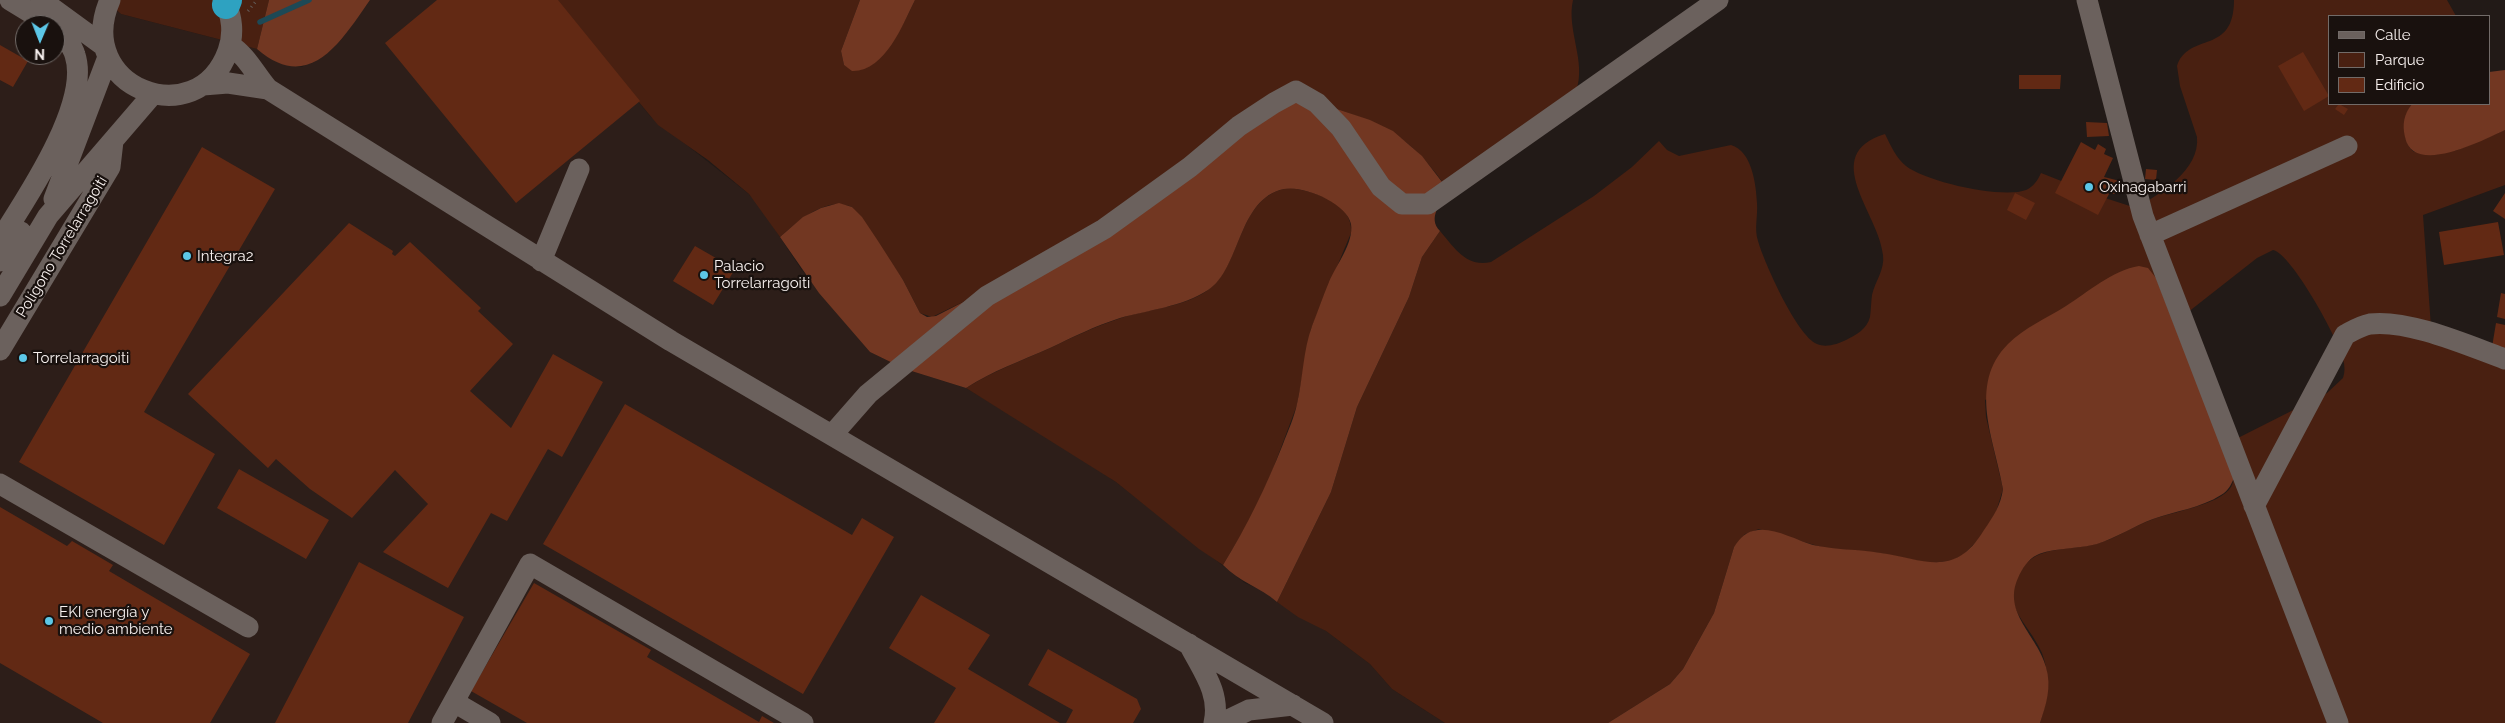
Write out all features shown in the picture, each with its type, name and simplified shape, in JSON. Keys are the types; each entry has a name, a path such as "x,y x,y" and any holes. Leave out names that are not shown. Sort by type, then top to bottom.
{"street":[{"path":"10,0 35,15"},
{"path":"41,0 106,52"},
{"path":"110,0 104,15 102,31 106,52 118,74 134,87 152,94 170,96 187,92 203,85 215,75 225,61 232,31 226,2"},
{"path":"832,436 868,394 987,296 1104,229 1190,166 1239,126 1296,91 1317,103 1340,128 1381,187 1402,204 1428,204 1718,0"},
{"path":"2087,0 2143,216 2338,723"},
{"path":"0,240 44,168 68,117 78,70 76,54 65,38"},
{"path":"230,45 243,54 255,74 268,89 541,261 671,341 1323,723"},
{"path":"0,296 48,216 75,147 106,52"},
{"path":"203,85 228,83 268,89"},
{"path":"48,216 114,141 152,94"},
{"name":"Polígono Torrelarragoiti","path":"0,350 110,168 114,141"},
{"path":"2150,235 2346,146"},
{"path":"0,261 75,147"},
{"path":"541,261 579,169"},
{"path":"2254,506 2345,335 2358,327 2372,324 2400,325 2460,342 2505,359"},
{"path":"0,484 248,627"},
{"path":"442,723 530,564 803,723"},
{"path":"1189,644 1212,688 1222,718"},
{"path":"1222,718 1243,691 1244,676"},
{"path":"454,702 490,723"},
{"path":"1222,718 1249,710 1293,705"}],"shaded area":[{"path":"0,0 105,0 121,14 257,49 283,64 302,67 341,40 370,0 539,0 628,89 651,117 749,194 761,208 801,269 870,352 905,369 966,388 1062,446 1116,482 1245,583 1266,592 1277,602 1326,631 1370,664 1392,689 1445,723 0,723"},
{"path":"269,0 370,0 348,31 323,57 309,64 293,66 276,62 257,49"},
{"path":"860,0 915,0 898,33 883,55 874,64 864,69 852,71 844,65 841,51"},
{"path":"2505,70 2505,130 2450,152 2434,155 2421,154 2411,149 2405,137 2404,123 2405,115 2411,105 2490,105 2490,72"},
{"path":"1292,85 1334,108 1370,120 1393,131 1422,156 1449,191 1439,205 1435,216 1436,226 1440,231 1422,257 1409,297 1357,407 1331,492 1277,602 1236,576 1223,565 1256,506 1289,429 1297,404 1312,326 1329,282 1350,239 1351,224 1348,216 1342,209 1323,197 1292,188 1269,195 1257,206 1248,220 1227,267 1219,280 1208,290 1176,304 1120,318 1084,332 996,371 966,388 905,369 870,352 819,293 780,237 803,217 821,208 839,203 852,207 862,217 878,241 903,280 920,313 927,317 936,316 975,296 1094,224"},
{"path":"2139,266 2148,268 2156,278 2234,478 2226,492 2205,503 2153,519 2097,544 2043,553 2031,559 2021,571 2014,591 2015,602 2023,624 2042,656 2048,674 2048,696 2040,723 1608,723 1670,684 1683,669 1714,613 1734,547 1747,533 1765,530 1813,545 1926,561 1939,562 1951,560 1962,555 1973,545 1990,520 2002,495 2003,489 1990,433 1986,395 1989,377 1996,360 2014,338 2028,328 2110,277 2129,268"}],"green space":[{"path":"105,0 269,0 257,49 121,14"},
{"path":"539,0 860,0 841,51 844,65 856,69 867,67 878,60 896,36 915,0 1573,0 1572,23 1578,57 1579,80 1576,91 1449,191 1413,148 1400,138 1372,122 1334,108 1094,224 975,296 932,317 920,313 903,280 852,207 842,204 822,207 804,218 780,237 749,194 708,160 658,125 628,89"},
{"path":"2234,0 2447,0 2455,15 2328,15 2328,105 2411,105 2405,122 2405,136 2410,148 2414,152 2455,151 2505,130 2505,185 2423,215 2432,341 2505,369 2505,723 2040,723 2045,705 2047,671 2042,653 2017,612 2014,602 2013,591 2025,565 2039,555 2103,542 2151,520 2217,499 2231,487 2233,482 2234,465 2230,442 2327,393 2343,378 2343,359 2340,349 2324,317 2291,266 2281,255 2273,250 2257,258 2178,320 1985,400 1986,417 2003,489 1996,512 1981,537 1963,555 1951,561 1928,563 1880,553 1825,548 1759,529 1745,534 1734,547 1714,613 1683,669 1670,684 1608,723 1445,723 1392,689 1370,664 1326,631 1298,617 1277,602 1331,492 1357,407 1409,297 1422,257 1440,231 1461,255 1474,262 1491,262 1594,196 1632,167 1659,141 1667,150 1679,156 1731,145 1738,148 1744,154 1752,169 1757,208 1757,236 1761,251 1782,297 1809,338 1821,345 1836,344 1854,336 1869,321 1873,290 1883,266 1883,255 1879,239 1857,187 1854,170 1856,156 1866,144 1885,134 1902,163 1916,172 1947,183 1983,191 2015,192 2031,187 2041,173 2136,208 2167,188 2186,170 2192,160 2196,149 2197,137 2180,86 2177,66 2183,55 2191,49 2219,36 2227,29 2232,17"},
{"path":"1290,188 1310,192 1331,200 1346,214 1350,223 1351,233 1311,329 1297,405 1273,469 1254,513 1223,565 1199,549 1116,482 966,388 1006,367 1100,326 1129,316 1187,301 1208,290 1219,279 1228,264 1250,216 1260,203 1273,193"}],"building":[{"path":"437,0 558,0 640,101 516,203 385,43"},
{"path":"0,45 15,54 15,65 26,65 13,87 0,80"},
{"path":"2303,52 2328,97 2304,111 2278,66"},
{"path":"2019,75 2061,75 2060,89 2019,89"},
{"path":"2341,105 2348,109 2344,115 2335,109"},
{"path":"2086,122 2107,123 2109,136 2087,137"},
{"name":"Oxinagabarri","path":"2081,142 2095,150 2098,144 2106,149 2104,154 2113,158 2104,177 2120,181 2120,194 2109,194 2098,215 2055,193"},
{"path":"202,147 275,189 144,412 215,454 164,545 19,462"},
{"path":"2146,169 2157,170 2156,180 2145,179"},
{"path":"2015,193 2035,203 2026,220 2007,210"},
{"path":"2505,193 2505,219 2493,211"},
{"path":"2498,222 2504,255 2444,265 2439,232"},
{"path":"349,223 393,251 392,254 395,256 410,242 481,308 478,311 513,344 470,391 511,428 553,354 603,382 562,457 548,449 507,521 491,513 448,588 383,552 428,504 395,470 352,518 310,489 276,459 268,468 188,394"},
{"name":"Palacio Torrelarragoiti","path":"695,246 735,269 713,305 673,281"},
{"path":"2501,293 2505,294 2505,319 2497,317"},
{"path":"2496,323 2505,325 2505,350 2492,347"},
{"path":"625,404 852,535 862,518 894,537 803,694 543,544"},
{"path":"239,469 329,520 306,559 217,508"},
{"path":"0,507 67,546 72,541 113,565 109,571 250,654 210,723 103,723 0,663"},
{"path":"359,562 464,617 408,723 275,723"},
{"path":"534,583 651,650 647,657 759,722 762,716 774,723 527,723 471,691"},
{"path":"921,595 990,635 968,669 1060,723 934,723 956,688 889,648"},
{"path":"1048,649 1137,699 1141,709 1133,723 1066,723 1073,710 1028,685"}],"waterway":[{"path":"260,22 309,0"}],"place":[{"name":"Oxinagabarri","path":"2089,187"},
{"name":"Integra2","path":"187,256"},
{"name":"Palacio Torrelarragoiti","path":"704,275"},
{"name":"Torrelarragoiti","path":"23,358"},
{"name":"EKI energía y medio ambiente","path":"49,621"}]}
